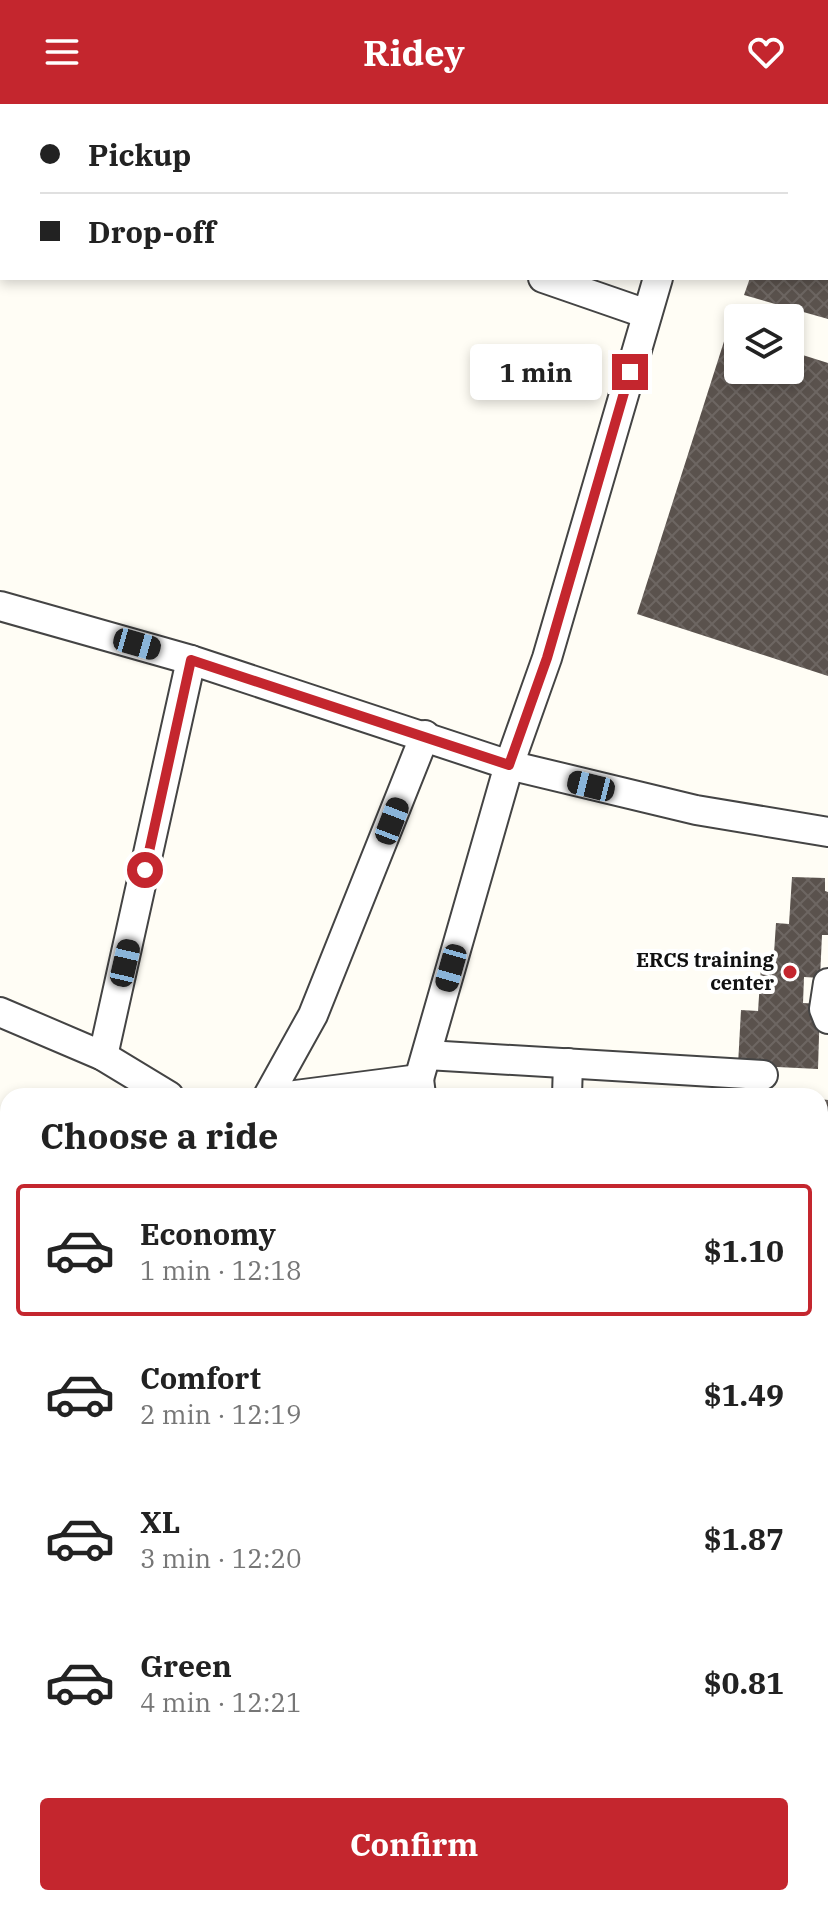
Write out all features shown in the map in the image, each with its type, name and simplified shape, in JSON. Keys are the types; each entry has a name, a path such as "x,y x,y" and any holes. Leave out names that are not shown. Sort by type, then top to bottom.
{"street":[{"path":"549,280 647,314"},
{"path":"422,1077 509,765 547,658 657,280"},
{"path":"0,606 191,660 509,765 696,810 828,832"},
{"path":"103,1056 191,660"},
{"path":"272,1088 313,1015 425,735"},
{"path":"828,983 824,1009 828,1019"},
{"path":"0,1012 103,1056 156,1088"},
{"path":"567,1088 568,1063"},
{"path":"344,1088 568,1063 763,1075"}],"building":[{"path":"749,280 828,280 828,319 804,312 804,304 776,304 744,295"},
{"path":"724,341 724,384 804,384 804,355 828,363 828,676 637,614"},
{"name":"ERCS training center","path":"792,877 825,878 825,891 828,892 828,935 822,935 820,978 804,977 803,1003 820,1004 818,1069 738,1065 741,1010 758,1011 761,967 773,968 776,923 789,924"}],"place":[{"name":"ERCS training center","path":"790,972"}],"route":[{"path":"145,870 191,660 509,765 547,658 630,372"}]}
